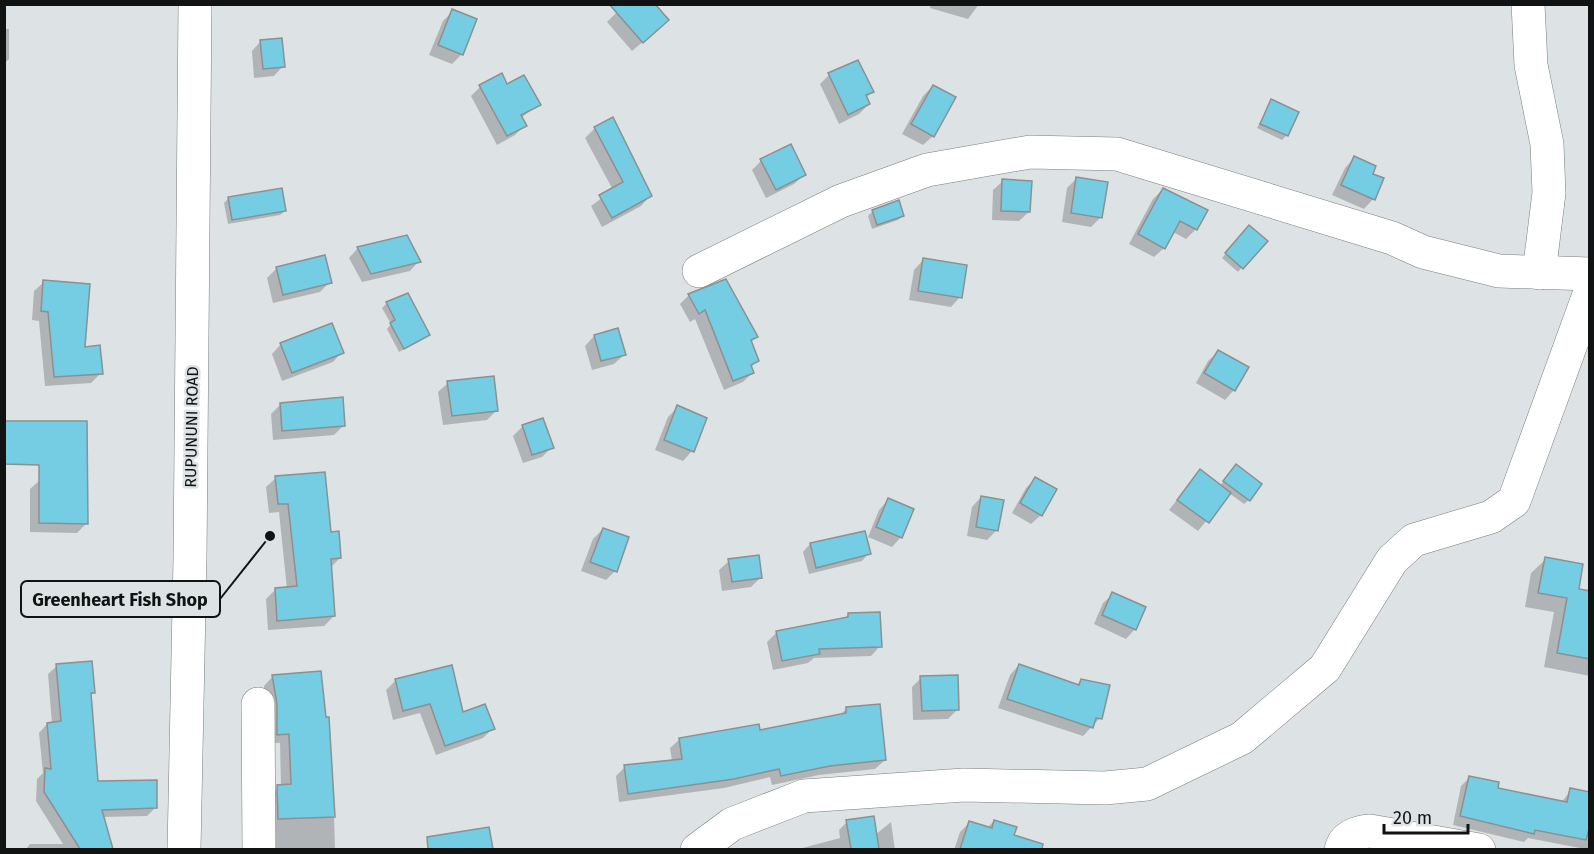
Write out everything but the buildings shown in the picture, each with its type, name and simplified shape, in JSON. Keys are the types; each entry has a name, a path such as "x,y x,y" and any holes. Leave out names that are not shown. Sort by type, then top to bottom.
{"street":[{"name":"RUPUNUNI ROAD","path":"184,849 190,558 195,4"},
{"path":"1528,4 1531,65 1547,144 1549,193 1539,273"},
{"path":"699,271 841,201 927,170 1030,153 1117,154 1392,238 1423,252 1499,271 1590,274"},
{"path":"697,849 732,825 804,796 964,785 1104,788 1147,784 1242,738 1325,668 1392,560 1414,540 1491,517 1514,501 1590,292"},
{"path":"258,704 259,849"},
{"path":"1342,847 1357,833 1370,831 1479,849"}],"place":[{"name":"Greenheart Fish Shop","path":"270,536"}]}
